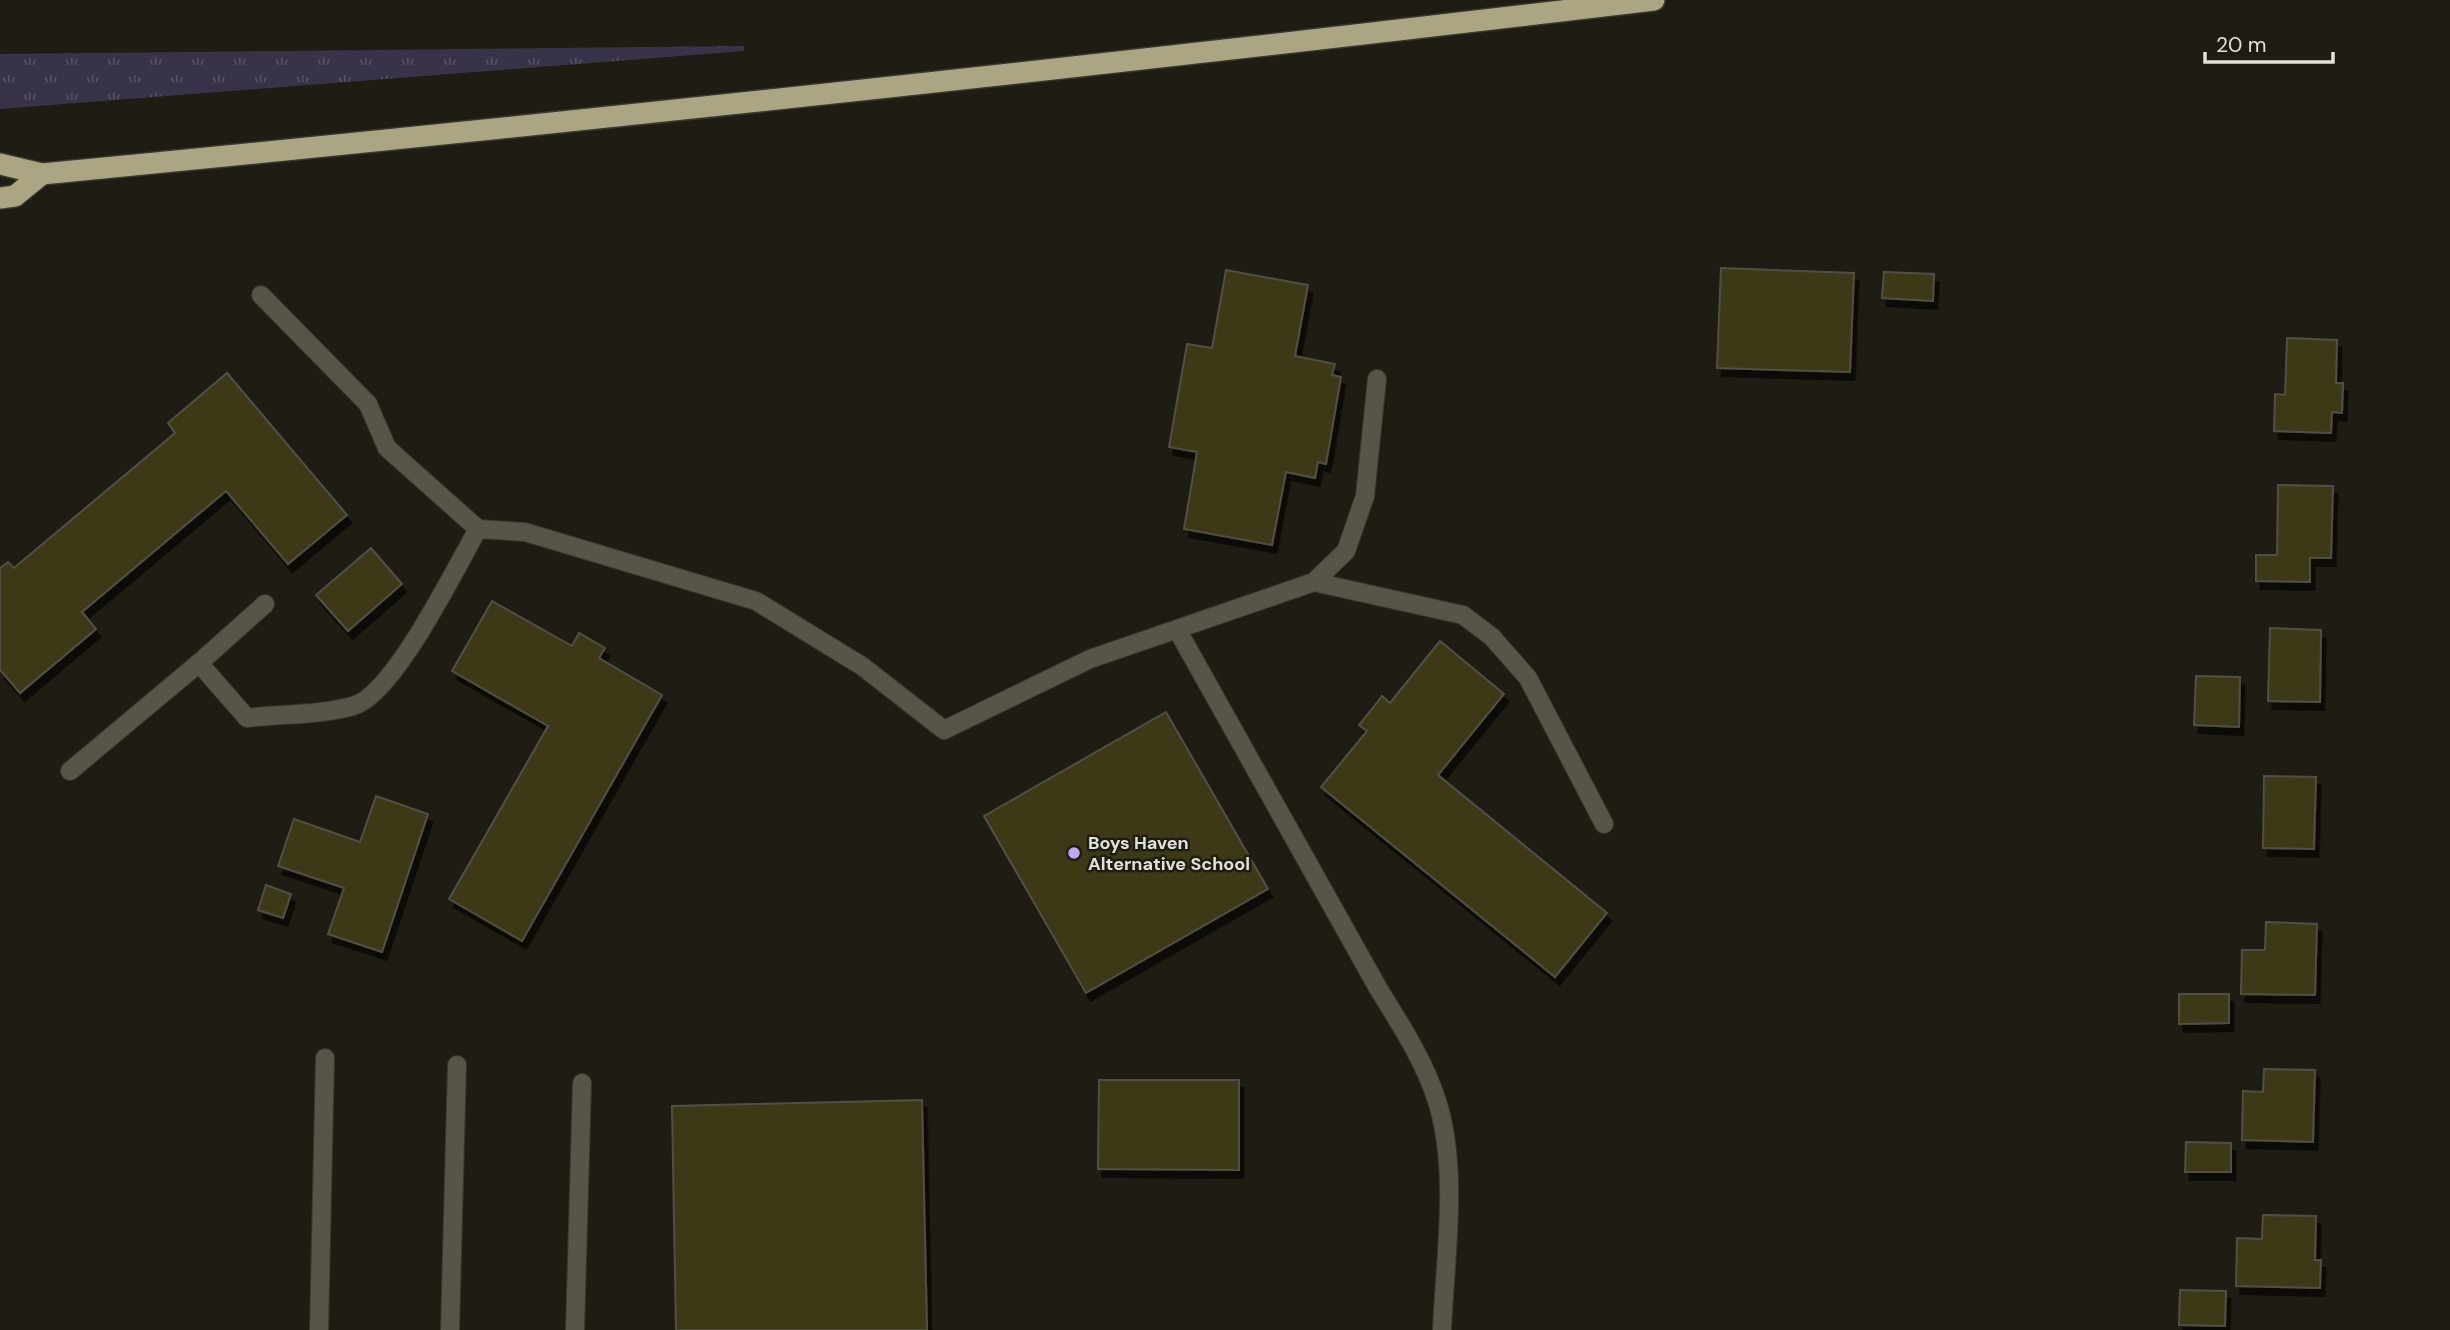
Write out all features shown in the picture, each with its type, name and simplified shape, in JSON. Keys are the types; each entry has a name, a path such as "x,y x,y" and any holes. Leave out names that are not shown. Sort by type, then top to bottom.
{"highway":[{"path":"0,164 42,174 1136,62 1654,0"},
{"path":"0,198 15,196 42,174"}],"lane":[{"path":"261,295 368,404 387,448 478,529 525,532 756,601 862,666 944,730 1090,659 1178,631 1314,582 1346,551 1365,496 1377,379"},
{"path":"199,663 247,718 355,706 380,685 412,646 478,529"},
{"path":"1314,582 1463,615 1492,636 1528,678 1604,824"},
{"path":"70,771 265,604"},
{"path":"1178,631 1378,988 1413,1045 1434,1094 1448,1169 1442,1330"},
{"path":"319,1330 325,1058"},
{"path":"450,1330 457,1065"},
{"path":"575,1330 582,1083"}],"green space":[{"path":"744,46 744,51 0,109 0,54"}],"building":[{"path":"1721,268 1854,273 1850,372 1717,368"},
{"path":"1226,270 1308,285 1295,356 1335,364 1332,375 1341,377 1326,464 1318,462 1315,478 1286,472 1272,545 1184,529 1197,452 1169,447 1187,344 1212,348"},
{"path":"1884,272 1934,274 1933,301 1882,298"},
{"path":"2287,338 2337,340 2336,383 2343,383 2342,413 2332,412 2331,433 2274,431 2275,394 2285,395"},
{"path":"227,373 347,515 288,564 226,491 82,612 96,629 20,693 0,670 0,568 8,562 14,568 175,433 168,423"},
{"path":"2278,485 2333,486 2331,558 2310,558 2310,582 2256,581 2256,555 2277,555"},
{"path":"371,548 402,584 348,631 316,595"},
{"path":"492,601 572,646 579,633 605,648 599,658 662,695 522,941 449,899 548,726 452,671"},
{"path":"2270,628 2321,630 2320,702 2268,701"},
{"path":"1440,641 1504,694 1438,775 1607,913 1555,977 1321,787 1367,731 1359,725 1382,696 1390,703"},
{"path":"2196,676 2240,677 2239,727 2194,725"},
{"path":"1166,712 1268,889 1086,993 984,816"},
{"path":"2264,776 2316,777 2314,849 2263,848"},
{"path":"376,796 428,814 382,952 328,934 344,888 278,866 294,819 360,842"},
{"path":"266,885 291,894 283,918 258,910"},
{"path":"2266,922 2317,924 2315,995 2241,994 2242,950 2265,950"},
{"path":"2179,994 2229,994 2229,1023 2179,1024"},
{"path":"2264,1069 2315,1070 2313,1142 2242,1140 2243,1091 2263,1092"},
{"path":"1099,1080 1239,1080 1239,1170 1098,1169"},
{"path":"922,1100 927,1330 676,1330 672,1106"},
{"path":"2186,1142 2231,1143 2231,1172 2185,1172"},
{"path":"2263,1215 2316,1216 2315,1260 2321,1260 2320,1288 2236,1286 2237,1238 2262,1239"},
{"path":"2180,1290 2226,1291 2225,1326 2179,1325"}],"place":[{"name":"Boys Haven Alternative School","path":"1074,853"}]}
